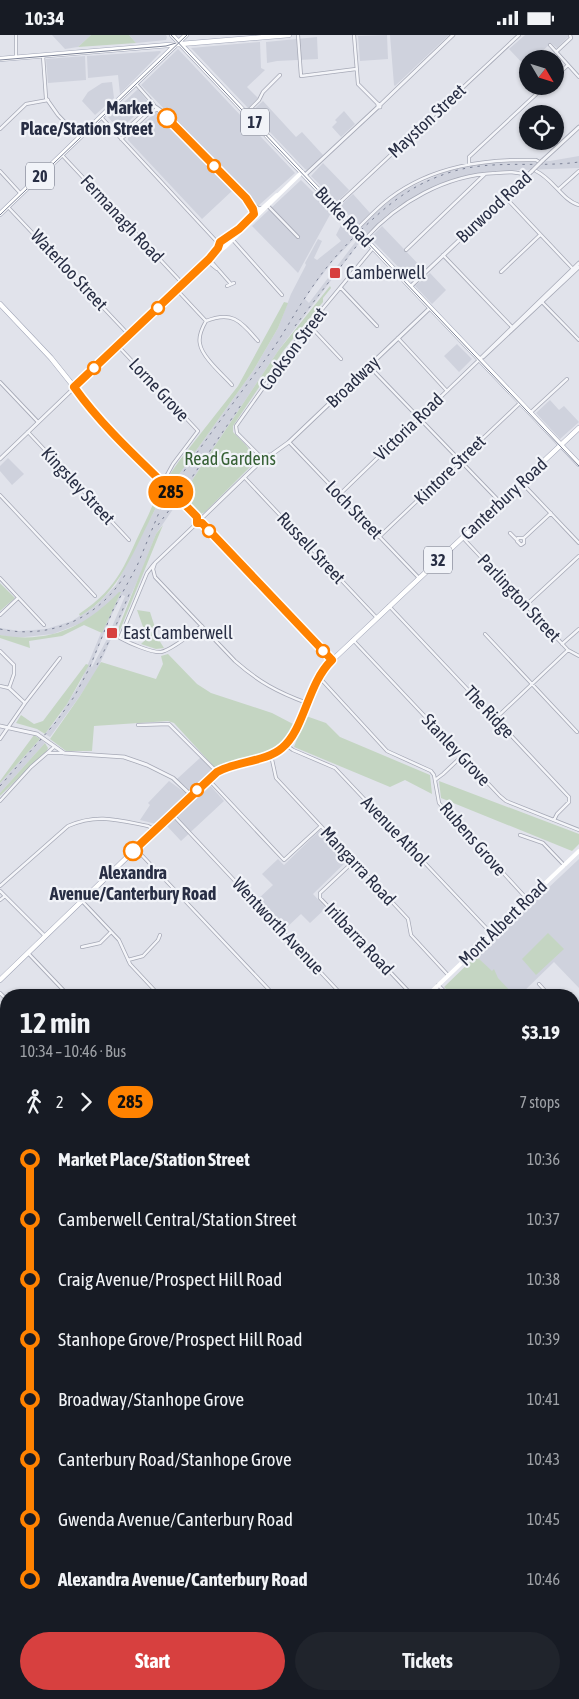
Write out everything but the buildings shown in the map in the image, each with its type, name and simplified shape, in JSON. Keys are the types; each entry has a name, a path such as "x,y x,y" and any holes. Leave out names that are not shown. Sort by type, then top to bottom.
{"main road":[{"name":"Burke Road","path":"172,35 178,44 246,113 579,464"},
{"name":"20","path":"0,214 186,35"},
{"path":"0,59 289,35"},
{"path":"249,222 252,217 304,174"},
{"path":"223,246 224,241 237,233 262,209"},
{"path":"74,387 230,238"},
{"path":"0,304 51,358 99,418 332,660"},
{"name":"Canterbury Road","path":"0,980 208,779 230,766 271,755 286,745 293,735 318,676 332,660 579,428"},
{"name":"Mont Albert Road","path":"434,989 579,851"}],"street":[{"path":"16,35 16,58"},
{"path":"298,35 301,76 356,69"},
{"path":"354,35 358,84 378,105"},
{"path":"304,174 453,35"},
{"name":"Mayston Street","path":"335,207 519,35"},
{"path":"558,50 570,38 570,35"},
{"path":"550,45 554,50"},
{"path":"43,56 48,101 80,137"},
{"path":"564,61 579,77"},
{"path":"564,69 568,65"},
{"path":"246,113 280,75"},
{"path":"136,84 153,105 163,113"},
{"path":"469,164 469,157 535,95"},
{"path":"0,129 26,104 48,101"},
{"path":"153,105 188,137 257,213"},
{"path":"139,120 153,105"},
{"path":"120,137 151,111 158,110"},
{"path":"101,117 223,246"},
{"name":"Burwood Road","path":"410,287 579,127"},
{"name":"Fermanagh Road","path":"62,155 183,284"},
{"path":"356,230 386,202 401,191 437,174 469,164 500,160 541,162"},
{"path":"0,171 21,194"},
{"path":"536,171 545,175 572,203 579,205"},
{"path":"559,189 579,171"},
{"path":"364,239 385,218 416,197 439,186 486,173 518,172 527,176"},
{"path":"406,250 486,173"},
{"path":"505,197 574,270"},
{"path":"248,201 262,209"},
{"path":"267,205 298,237"},
{"name":"Waterloo Street","path":"8,206 129,335"},
{"path":"252,217 253,209"},
{"path":"501,272 540,235"},
{"path":"212,236 224,241"},
{"path":"230,238 282,295"},
{"name":"Cookson Street","path":"262,458 237,433 236,426 309,325 373,248"},
{"path":"443,255 513,328"},
{"path":"208,260 232,283 227,286"},
{"name":"Victoria Road","path":"339,495 479,360 489,354 513,328 578,266"},
{"path":"341,287 376,325"},
{"path":"176,290 206,321"},
{"path":"541,301 579,340"},
{"name":"Broadway","path":"202,626 169,649 162,651 150,650 120,638 147,573 156,563 245,478 257,461 289,442 430,308"},
{"path":"232,385 204,354 200,344 200,333 206,321 217,317 230,316 242,323 258,341"},
{"path":"309,325 341,359"},
{"path":"398,338 447,391"},
{"name":"Lorne Grove","path":"118,345 198,431 173,464 162,484"},
{"path":"369,366 500,502"},
{"path":"530,413 566,379"},
{"path":"0,382 38,423"},
{"path":"0,459 74,387"},
{"name":"Kintore Street","path":"379,537 520,403"},
{"name":"Kingsley Street","path":"28,432 129,540"},
{"name":"Loch Street","path":"289,442 419,578"},
{"path":"255,451 257,461"},
{"name":"Broadway","path":"257,461 263,464 262,458"},
{"name":"Russell Street","path":"245,478 376,618"},
{"path":"521,482 579,543"},
{"path":"0,495 95,596"},
{"path":"517,540 521,537 524,538 550,513"},
{"path":"510,533 517,540 518,544 522,545 525,542 524,538"},
{"name":"Parlington Street","path":"462,537 562,644 579,656"},
{"path":"526,605 579,556"},
{"path":"156,563 153,569 155,577 235,661 274,690 307,703"},
{"path":"0,578 44,625"},
{"path":"0,615 18,598"},
{"name":"The Ridge","path":"389,606 569,797 569,803 557,813 554,820"},
{"path":"562,644 579,629"},
{"path":"485,634 577,733"},
{"name":"Stanley Grove","path":"353,640 506,801 579,830"},
{"path":"495,719 568,650"},
{"path":"0,651 14,665 14,674 9,689"},
{"path":"0,739 60,658"},
{"path":"318,676 387,751 431,771 434,775 443,774"},
{"path":"0,686 9,689 25,703"},
{"path":"138,725 169,724 217,772"},
{"path":"0,726 37,734 64,753"},
{"name":"Avenue Athol","path":"286,745 293,750 335,768 492,934"},
{"path":"0,801 31,767 54,747"},
{"path":"48,753 124,757 147,765 173,778 192,795"},
{"name":"Mangarra Road","path":"271,755 276,777 408,919 411,935 448,975"},
{"path":"435,780 462,756"},
{"name":"Rubens Grove","path":"434,775 439,803 528,900"},
{"path":"208,779 284,860 321,826"},
{"name":"Wentworth Avenue","path":"172,814 336,989"},
{"path":"0,886 68,826 80,820 102,817 148,826 155,830"},
{"path":"520,835 543,843 564,865"},
{"path":"136,849 268,989"},
{"name":"Irilbarra Road","path":"354,861 320,893 320,898 406,989"},
{"path":"0,891 45,936"},
{"path":"0,901 5,896"},
{"path":"82,901 119,940 130,964 153,989"},
{"path":"82,947 100,943 111,932"},
{"path":"128,960 143,956 156,943 160,935"},
{"path":"28,953 62,989"},
{"path":"539,984 544,989"},
{"path":"438,985 442,989"}],"shaded area":[{"path":"52,35 91,35 78,47 65,49"},
{"path":"129,35 166,35 167,37 166,40 136,43"},
{"path":"387,35 388,59 360,61 358,36"},
{"path":"390,35 449,35 395,86"},
{"path":"525,35 568,35 557,48 551,43 544,50 519,50 519,60 509,49"},
{"path":"317,37 318,59 267,63 266,42"},
{"path":"260,42 261,68 265,70 247,87 258,98 248,108 191,48"},
{"path":"178,49 295,173 258,206 141,85"},
{"path":"160,51 120,94 118,75 88,78 87,56"},
{"path":"85,56 86,80 48,83 46,59"},
{"path":"112,82 114,98 95,115 82,101 88,92 102,83"},
{"path":"138,89 149,103 119,130 108,117"},
{"path":"263,101 296,137 302,132 323,155 307,170 251,112"},
{"path":"344,111 355,124 341,137 332,127 337,122 335,120"},
{"path":"156,112 233,190 202,219 128,140 128,137"},
{"path":"579,156 579,168 493,171 449,180 395,208 367,234 360,227 395,196 447,171 488,163 550,161"},
{"path":"323,163 349,190 337,202 311,176"},
{"path":"301,180 332,211 298,273 252,226"},
{"path":"353,194 370,213 358,225 340,206"},
{"path":"342,223 362,244 360,242 278,351 181,497 170,487 253,371 278,328 291,294 318,239 322,241 314,258 317,260 341,241 336,235","holes":["355,238 357,240 309,303 305,299 332,262"]},
{"path":"382,226 422,268 410,279 370,238"},
{"path":"430,273 446,290 432,304 415,286"},
{"path":"457,344 472,359 459,372 444,356"},
{"path":"550,400 559,410 564,406 579,422 560,439 536,413"},
{"path":"8,458 24,474 12,485 0,471 0,466"},
{"path":"165,492 178,502 156,534 141,573 97,670 50,737 45,734 60,715 81,681 105,623 121,592 97,614 79,624 53,634 15,638 0,635 0,628 19,631 46,629 72,621 96,605 116,585","holes":["122,595 125,596 107,639 92,667 111,616"]},
{"path":"40,739 45,743 0,793 0,783"},
{"path":"201,757 213,770 191,791 177,779"},
{"path":"169,781 187,794 156,824 140,820 150,805 148,803"},
{"path":"209,784 224,801 181,841 166,825"},
{"path":"320,830 348,860 313,894 326,908 310,923 301,914 285,929 257,900 273,885 262,874 278,859 284,865"},
{"path":"579,859 579,988 554,962 526,989 508,989 476,956"}],"green space":[{"path":"91,35 129,35 136,43 78,47"},
{"name":"Read Gardens","path":"330,286 331,288 323,298 323,302 284,350 233,426 233,432 250,451 253,460 252,465 205,512 201,514 196,512 181,497 278,351"},
{"path":"284,302 288,303 278,328 253,371 170,487 165,483 166,480 238,386"},
{"path":"162,489 165,492 120,577 96,605 80,616 79,614 93,604 113,583 133,548"},
{"path":"163,525 118,635 116,634 156,534"},
{"path":"0,583 15,598 0,611"},
{"path":"121,592 102,633 84,625 62,636 29,641 30,648 0,638 0,635 35,637 51,635 66,630 93,615"},
{"path":"137,610 150,612 159,640 164,648 156,649 141,644 147,638"},
{"path":"168,654 197,684 211,693 272,713 293,724 287,737 272,750 240,759 216,769 174,723 168,721 94,726 92,751 66,751 50,739 101,662 156,679 163,664 161,656"},
{"path":"86,664 89,665 67,704 45,734 37,729 16,723 21,715 34,724 43,721"},
{"path":"306,716 326,723 340,737 430,775 432,794 405,780 390,787 294,747"},
{"path":"34,735 40,739 0,783 0,781"},
{"path":"45,743 48,748 46,753 0,796 0,793"},
{"path":"439,781 579,834 579,844 572,851 441,798"},
{"path":"548,933 564,949 536,975 522,959"},
{"path":"476,956 492,971 494,969 498,978 508,989 446,989 444,987"}],"tram line":[{"path":"171,35 579,466"},
{"path":"0,215 187,35"},
{"path":"0,60 166,46 176,43"}],"railway":[{"path":"0,786 56,722 74,697 89,669 113,610 137,566 168,495 270,353 316,282 344,247 389,205 411,190 436,177 467,168 483,166 579,162"},
{"path":"295,326 365,235"},
{"path":"180,495 243,402"},
{"path":"158,525 176,501"},
{"path":"0,629 19,632 37,631 55,628 72,622 102,603 125,575"},
{"path":"97,665 131,590"}],"bus line":[{"name":"285","path":"133,851 217,772 230,766 271,755 286,745 293,735 318,676 332,660 202,523 197,523 197,517 108,428 74,387 209,259 220,245 220,242 239,229 254,214 251,204 246,198 167,118"}],"place":[{"name":"Market Place/Station Street","path":"167,118"},
{"name":"Camberwell","path":"335,273"},
{"name":"East Camberwell","path":"112,633"},
{"name":"Alexandra Avenue/Canterbury Road","path":"133,851"}]}
